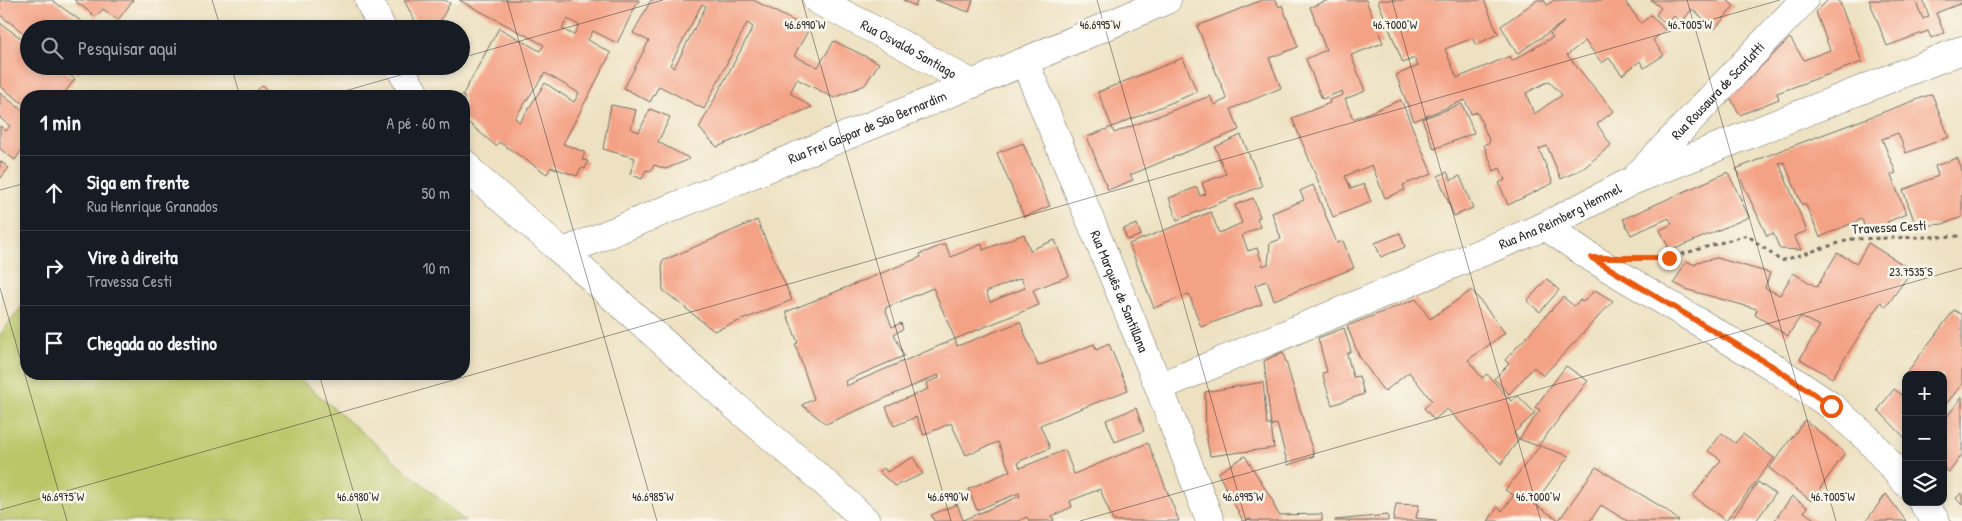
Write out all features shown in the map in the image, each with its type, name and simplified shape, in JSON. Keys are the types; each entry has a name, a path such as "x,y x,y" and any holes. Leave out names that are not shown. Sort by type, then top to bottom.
{"street":[{"path":"369,0 378,20"},
{"name":"Rua Osvaldo Santiago","path":"817,0 907,47 972,84"},
{"name":"Rua Frei Gaspar de São Bernardim","path":"564,252 1025,62 1167,0"},
{"name":"Rua Rousaura de Scarlatti","path":"1632,181 1804,0"},
{"name":"Rua Ana Reimberg Hemmel","path":"1160,387 1545,226 1632,181 1962,50"},
{"name":"Rua Marquês de Santillana","path":"1025,62 1160,387 1210,521"},
{"path":"404,75 413,90"},
{"path":"470,170 844,499 866,521"},
{"path":"1545,226 1592,258 1772,366 1831,406 1869,440 1902,478"},
{"path":"1925,506 1936,521"}],"path":[{"name":"Travessa Cesti","path":"1650,258 1669,258 1747,235 1781,261 1852,239 1962,236"}],"green space":[{"path":"20,309 20,380 301,380 465,521 0,521 0,335"}],"building":[{"path":"0,0 52,0 79,20 20,20 20,30 0,15"},
{"path":"74,0 133,0 118,20 103,9 96,17"},
{"path":"404,0 445,0 450,3 441,20 414,20"},
{"path":"459,0 639,0 617,43 593,31 588,40 611,53 563,144 585,152 582,160 588,161 585,169 581,168 577,176 551,167 547,174 499,142 496,146 470,124 470,90 465,90 499,28 540,51 544,45","holes":["567,19 579,25 574,35 562,29","545,73 579,93 574,102 545,83 520,122 515,118"]},
{"path":"651,0 753,0 809,29 794,56 818,67 834,41 879,63 865,85 834,98 797,79 790,93 812,107 717,147 699,128 753,27 747,23 704,109 659,86 650,102 624,88 649,41 633,33","holes":["702,4 706,6 674,68 670,65"]},
{"path":"903,0 918,0 915,6"},
{"path":"935,0 973,0 969,12"},
{"path":"1262,0 1276,0 1279,7 1282,5 1298,47 1269,58 1281,88 1231,109 1239,130 1130,175 1133,180 1108,190 1087,137 1112,127 1114,133 1210,96 1214,105 1227,99 1197,26"},
{"path":"1329,0 1366,0 1383,43 1351,55 1365,91 1345,99 1353,119 1401,100 1432,174 1403,185 1405,190 1385,198 1372,165 1345,176 1351,189 1364,184 1371,202 1333,217 1292,118 1330,103 1329,100 1343,95 1342,91 1322,99 1306,59 1326,50 1310,7"},
{"path":"1484,0 1498,34 1475,45 1473,38 1445,49 1457,78 1510,56 1512,61 1553,37 1550,34 1564,22 1517,54 1501,26 1537,0 1544,0 1547,5 1554,0 1624,0 1641,23 1651,15 1665,30 1653,40 1664,55 1644,68 1640,61 1622,75 1609,58 1602,63 1585,41 1567,55 1614,111 1597,124 1611,145 1584,168 1561,179 1547,146 1539,149 1553,183 1508,205 1499,183 1505,180 1500,168 1494,171 1484,145 1490,142 1477,112 1471,114 1465,100 1414,121 1396,75 1418,66 1414,58 1403,63 1378,1","holes":["1549,81 1562,95 1534,114 1526,93"]},
{"path":"1651,0 1727,0 1734,6 1715,29 1692,9 1682,22 1674,16 1668,25 1656,15 1661,8"},
{"path":"1828,0 1839,0 1862,62 1777,93 1779,99 1740,115 1730,97 1790,38 1804,60 1830,50 1816,12"},
{"path":"1869,0 1915,0 1923,19 1929,16 1923,0 1962,0 1962,3 1936,13 1944,33 1931,38 1928,31 1887,46"},
{"path":"0,23 20,37 20,75 70,75 75,79 67,90 20,90 20,101 0,86"},
{"path":"1183,58 1197,92 1112,127 1098,92"},
{"path":"263,85 268,90 258,90"},
{"path":"0,93 20,108 20,153 15,160 0,149 0,126 6,131 10,126 0,118"},
{"path":"1932,94 1949,137 1906,153 1898,133 1882,139 1896,173 1891,175 1906,214 1887,222 1889,227 1865,229 1862,219 1820,237 1805,203 1802,205 1784,162 1779,163 1807,231 1794,236 1801,250 1780,249 1773,233 1767,236 1736,169"},
{"path":"1462,104 1474,133 1434,149 1422,119"},
{"path":"611,105 636,110 631,129 639,132 650,109 670,117 658,142 690,159 666,169 654,165 651,171 646,170 642,179 630,174 635,158 603,149"},
{"path":"1241,135 1262,186 1177,220 1169,198 1197,187 1200,196 1206,194 1202,183 1226,174 1215,147"},
{"path":"1023,143 1050,206 1024,217 997,153"},
{"path":"1957,158 1962,170 1962,217 1943,224 1916,226 1903,190 1938,176 1935,166"},
{"path":"0,161 9,168 0,179"},
{"path":"1447,172 1451,180 1460,176 1473,208 1454,216 1438,176"},
{"path":"1728,172 1749,217 1670,251 1660,230 1672,224 1669,218 1631,235 1623,219"},
{"path":"1313,185 1337,243 1343,241 1354,268 1274,300 1267,281 1255,285 1262,304 1201,327 1189,294 1154,308 1129,244 1211,212 1219,233 1242,223 1235,205 1253,198 1260,217 1257,218 1260,227 1242,235 1248,251 1257,248 1263,266 1268,264 1270,243 1281,239 1272,213 1304,200 1300,191"},
{"path":"757,220 792,300 714,331 663,290 662,261"},
{"path":"1137,224 1141,235 1127,240 1123,229"},
{"path":"1400,233 1405,247 1381,257 1375,243"},
{"path":"1024,234 1030,250 1055,240 1069,276 1033,290 1039,305 955,339 957,346 1020,322 1038,366 1094,344 1096,350 1109,344 1128,390 1040,425 1050,448 1018,462 1020,468 1065,450 1074,474 1148,443 1179,521 1113,521 1100,489 1070,501 1072,507 1052,516 1054,521 1029,521 1027,517 1018,521 934,521 931,515 957,504 963,520 1020,496 1019,493 977,510 968,489 1010,471 998,442 966,455 951,423 924,435 916,417 894,426 886,407 928,389 926,383 939,378 938,375 826,424 802,405 814,399 795,344 798,343 786,312 921,257 920,254 945,244 951,257 982,244 983,250","holes":["1021,278 1025,288 990,302 986,292","933,288 955,339 846,386 845,381 904,356 894,334 903,329 901,323 892,327 885,308"]},
{"path":"1868,243 1912,270 1886,307 1881,302 1832,378 1800,359 1820,326 1800,317 1788,336 1755,315 1757,309 1688,290 1674,283 1686,261 1695,265 1697,262 1717,258 1770,273 1765,288 1780,295 1793,273 1817,287 1837,253 1857,263"},
{"path":"1547,279 1559,290 1540,312 1527,301"},
{"path":"1472,290 1505,333 1468,360 1482,378 1487,374 1511,401 1518,396 1535,413 1514,433 1519,439 1501,464 1447,409 1434,420 1424,408 1432,401 1409,372 1384,392 1359,356 1347,326 1416,299 1430,319"},
{"path":"1595,290 1613,301 1543,376 1534,367 1509,394 1494,379 1509,364 1505,360 1563,297 1574,306 1580,300 1583,302"},
{"path":"1954,310 1962,315 1962,384 1947,403 1947,371 1908,371"},
{"path":"1344,328 1351,351 1347,354 1353,377 1359,376 1364,394 1332,405 1322,373 1327,372 1318,338"},
{"path":"1283,352 1314,456 1288,465 1277,424 1271,425 1264,361"},
{"path":"1566,366 1588,381 1538,446 1519,439 1540,410 1535,407"},
{"path":"1263,382 1267,425 1271,425 1274,448 1210,456 1206,434 1205,392"},
{"path":"1894,389 1902,395 1902,435 1878,410"},
{"path":"1962,397 1962,455 1949,472 1947,470 1947,417"},
{"path":"1136,408 1144,431 1115,442 1106,420"},
{"path":"1805,420 1845,453 1811,501 1769,468"},
{"path":"1722,433 1735,443 1743,434 1774,458 1726,521 1693,496 1721,460 1708,451"},
{"path":"1540,446 1569,456 1534,504 1559,520 1596,467 1665,509 1679,521 1627,521 1601,505 1590,521 1488,521 1498,507 1502,511 1514,495 1505,490"},
{"path":"1245,456 1274,503 1279,515 1322,514 1322,521 1251,521 1251,519 1243,521 1218,473"},
{"path":"913,457 923,474 895,486 879,472 884,468 887,472"},
{"path":"1758,482 1775,494 1756,521 1735,521 1732,519"},
{"path":"1962,493 1962,505 1956,498"},
{"path":"1886,494 1906,521 1866,521"},
{"path":"1792,496 1807,507 1804,512 1817,521 1774,521"},
{"path":"1396,504 1419,505 1416,518 1436,521 1393,521"},
{"path":"1388,515 1388,521 1335,521 1335,520"}],"route":[{"path":"1669,258 1592,258 1772,366 1831,406"}]}
